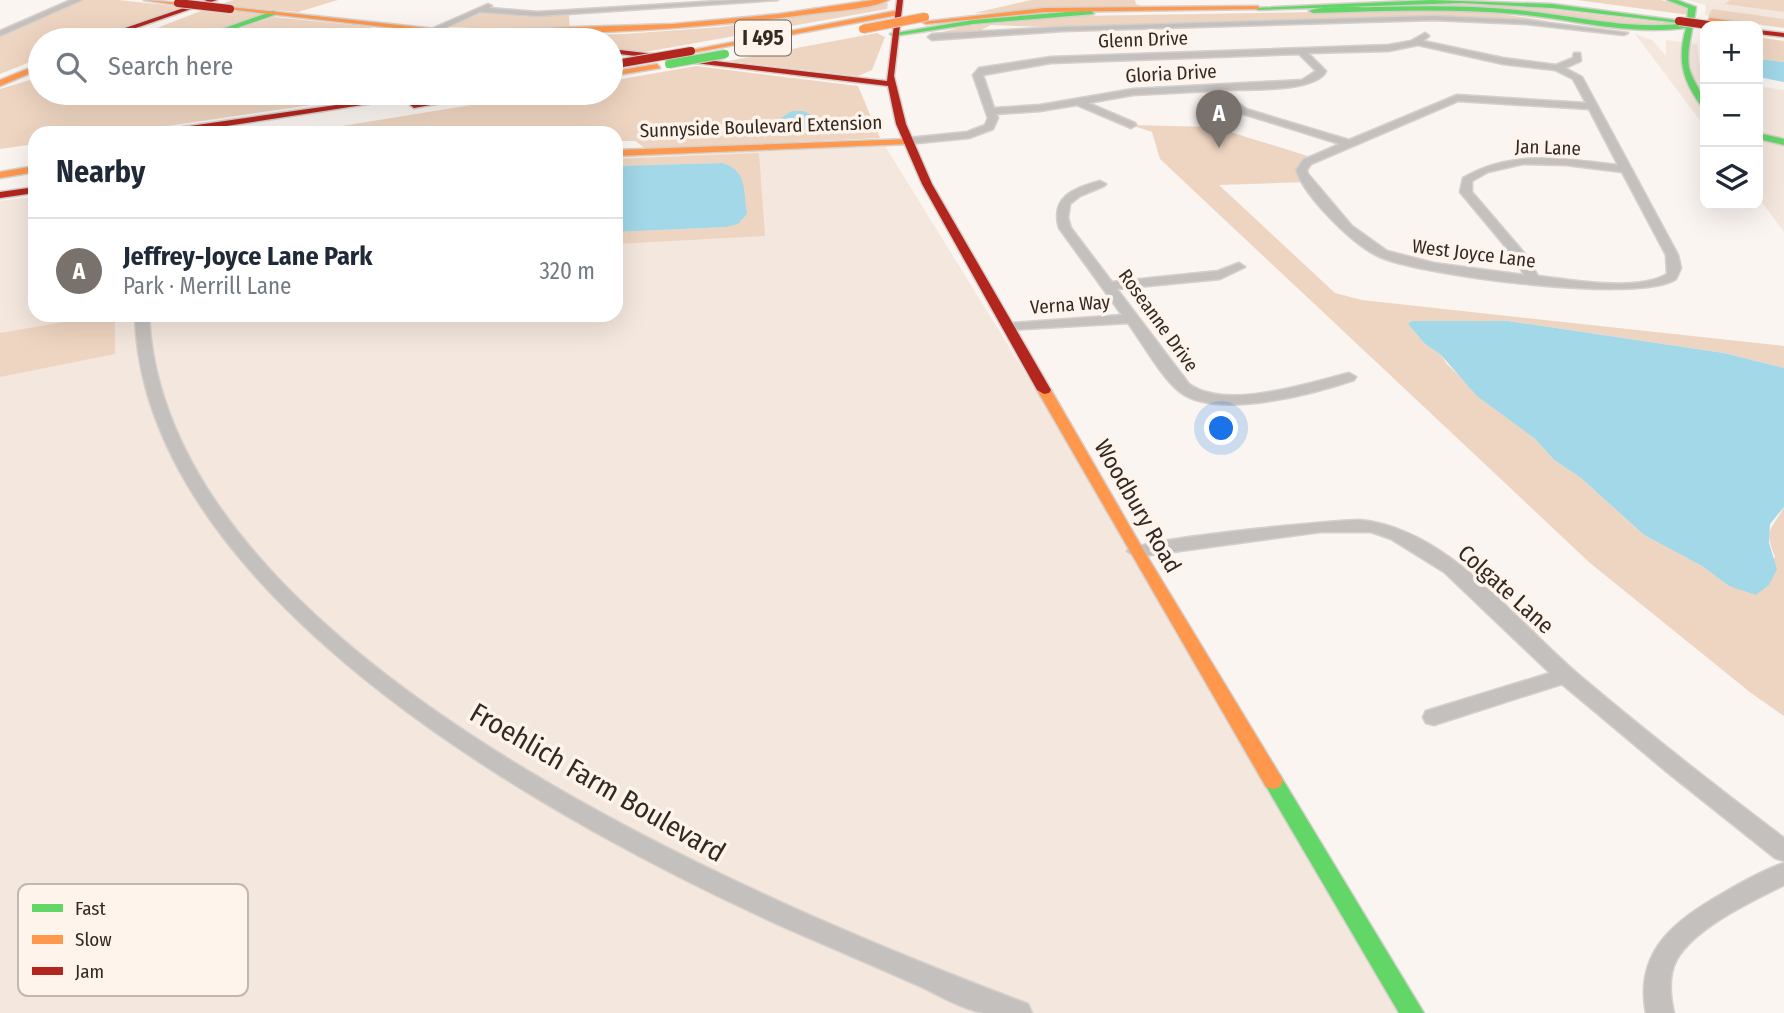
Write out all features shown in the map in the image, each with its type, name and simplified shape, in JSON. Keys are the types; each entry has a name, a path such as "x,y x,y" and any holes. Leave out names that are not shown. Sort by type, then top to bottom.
{"main road":[{"path":"147,0 228,4 277,14 417,28"},
{"path":"130,28 214,0"},
{"name":"I 495","path":"623,61 860,28 1007,0"},
{"path":"1187,0 1245,6 1301,0"},
{"path":"1261,9 1353,0"},
{"path":"1522,0 1686,16"},
{"path":"1556,0 1686,16"},
{"path":"1568,0 1686,16 1702,21"},
{"path":"1667,0 1686,16"},
{"path":"928,17 1045,10 1261,9 1485,1 1686,16"},
{"name":"I 495","path":"928,17 951,2"},
{"path":"157,28 228,4"},
{"path":"623,32 775,19 894,4"},
{"name":"I 495","path":"623,64 657,66 860,28 894,4 928,17"},
{"name":"Woodbury Road","path":"894,4 891,84 908,141 955,234 1011,327 1136,551 1412,1013"},
{"path":"894,34 993,19 1095,12 1412,8 1548,20 1583,20 1659,30 1686,16"},
{"path":"233,28 277,14"},
{"path":"236,28 277,14"},
{"path":"1686,16 1682,70 1700,97"},
{"path":"1603,23 1667,37 1683,48"},
{"path":"396,28 401,26"},
{"path":"1763,29 1784,33"},
{"path":"623,64 891,84"},
{"path":"0,77 28,67"},
{"path":"0,84 28,69"},
{"path":"0,84 28,78"},
{"path":"206,126 352,105"},
{"path":"284,126 418,105"},
{"path":"207,126 213,125"},
{"path":"1763,137 1784,142"},
{"name":"Sunnyside Boulevard Extension","path":"623,153 908,141"},
{"path":"0,173 28,162"},
{"path":"0,195 28,191"}],"street":[{"path":"0,34 41,13 78,0"},
{"path":"438,28 501,0"},
{"path":"479,10 537,14 774,0"},
{"path":"928,17 1063,29 1409,19 1548,20 1624,33"},
{"path":"1409,19 1426,33 1418,42 1494,60 1557,68 1578,59 1577,55"},
{"name":"Glenn Drive","path":"992,111 978,75 979,71 992,67 1051,60 1389,48 1418,42"},
{"name":"Gloria Drive","path":"992,111 1040,108 1133,92 1286,86 1319,76 1321,71 1301,51"},
{"name":"West Joyce Lane","path":"1557,68 1577,77 1593,106 1672,255 1676,265 1671,278 1659,284 1633,287 1412,264 1367,246 1355,238 1301,174 1303,165 1307,162 1460,94 1593,106"},
{"path":"1212,88 1243,111 1348,143"},
{"path":"1079,102 1131,125"},
{"path":"908,141 951,138 982,131 992,122 992,111"},
{"name":"Jan Lane","path":"1532,278 1521,257 1466,192 1467,180 1492,167 1520,162 1627,169"},
{"name":"Roseanne Drive","path":"1100,184 1071,196 1063,205 1061,218 1065,228 1181,385 1191,394 1209,399 1302,390 1349,377"},
{"path":"1110,286 1220,275 1239,267"},
{"name":"Verna Way","path":"1011,327 1133,318"},
{"name":"Froehlich Farm Boulevard","path":"142,322 144,352 164,424 209,504 267,578 327,635 390,688 509,771 630,841 797,923 1018,1013"},
{"name":"Colgate Lane","path":"1136,551 1306,528 1374,527 1409,541 1457,575 1566,675 1696,784 1784,851"},
{"path":"1434,717 1566,675"},
{"path":"1660,1013 1656,996 1660,966 1674,943 1705,919 1784,873"}],"shaded area":[{"path":"84,0 118,0 185,7 123,28 28,28 28,63 0,74 0,33"},
{"path":"234,0 338,0 298,12 217,5"},
{"path":"1031,0 1135,0 1136,4 1146,8 974,13"},
{"path":"1577,0 1661,0 1688,8 1689,15"},
{"path":"1687,0 1784,0 1784,25 1705,15 1706,5"},
{"path":"1730,0 1784,0 1784,12 1725,4"},
{"path":"888,3 887,9 645,52 623,49 623,34 721,27"},
{"path":"1429,3 1511,5 1684,25 1664,30"},
{"path":"206,9 261,14 226,28 157,28"},
{"path":"1712,9 1784,19 1784,28 1763,25 1763,21 1708,17"},
{"path":"484,12 526,17 569,15 570,28 472,28 448,27"},
{"path":"1487,12 1549,21 1440,16 1047,27 991,25 981,30 938,33 967,26 1079,16"},
{"path":"274,17 372,27 369,28 241,28"},
{"path":"877,33 885,37 872,70 858,76 728,61"},
{"path":"1635,34 1652,40 1666,56 1666,40 1697,44 1700,120"},
{"path":"1763,38 1784,41 1784,62 1763,60"},
{"path":"696,66 858,86 880,138 646,149 635,141 623,141 623,126 342,126 471,105 623,105 623,79"},
{"path":"28,81 28,105 310,105 167,126 28,126 28,145 0,149 0,89"},
{"path":"1763,87 1784,90 1784,232 1763,204"},
{"path":"1131,125 1214,127 1314,158 1307,162 1306,182 1219,185 1335,293 1362,300 1784,346 1784,368 1724,353 1508,321 1408,324 1425,344 1441,355 1486,402 1535,439 1554,460 1581,478 1644,535 1702,566 1729,586 1741,589 1775,557 1769,534 1784,507 1784,716 1751,693 1590,563 1160,159 1152,132"},
{"path":"885,146 1095,486 1403,1013 0,1013 0,201 28,198 28,322 623,322 623,158"},
{"path":"759,153 765,236 623,244 623,232 726,227 743,220 721,163 623,166 623,159"},
{"path":"64,322 115,322 115,354 0,377 0,333"}],"water":[{"path":"1763,60 1784,62 1784,82 1763,78"},
{"path":"792,111 803,111 816,117 817,122 806,130 791,134 761,130"},
{"path":"722,163 736,171 743,182 747,214 738,224 726,227 623,232 623,166"},
{"path":"1412,321 1508,321 1724,353 1784,368 1784,507 1770,524 1769,543 1777,569 1769,585 1756,595 1729,586 1702,566 1644,535 1581,478 1554,460 1535,439 1477,396 1441,355 1425,344 1408,324"}],"traffic: fast":[{"path":"1313,11 1465,9 1538,14 1646,29 1690,25 1692,7 1670,0"},
{"path":"1258,8 1462,1 1552,6 1679,21"},
{"path":"894,34 973,22 1091,12"},
{"path":"231,28 276,13"},
{"path":"1690,25 1685,49 1685,68 1700,97"},
{"path":"669,64 725,54"},
{"path":"1763,137 1784,142"},
{"path":"1273,781 1412,1013"}],"traffic: slow":[{"path":"147,0 178,3"},
{"path":"623,29 726,22 886,0"},
{"path":"926,22 1045,10 1258,8"},
{"path":"230,9 409,28"},
{"path":"691,51 895,13"},
{"path":"863,29 925,17"},
{"path":"1710,20 1717,21"},
{"path":"623,72 657,66"},
{"path":"0,83 28,71"},
{"path":"623,153 908,141"},
{"path":"0,175 28,170"},
{"path":"1044,390 1273,781"}],"traffic: jam":[{"path":"130,28 214,0"},
{"path":"900,0 890,76 901,124 927,184 1044,390"},
{"path":"178,3 230,9"},
{"path":"1679,21 1700,24"},
{"path":"1763,33 1784,35"},
{"path":"623,63 691,51"},
{"path":"623,52 891,84"},
{"path":"210,126 354,105"},
{"path":"0,195 28,191"}],"place":[{"name":"Jeffrey-Joyce Lane Park","path":"1219,148"}]}
